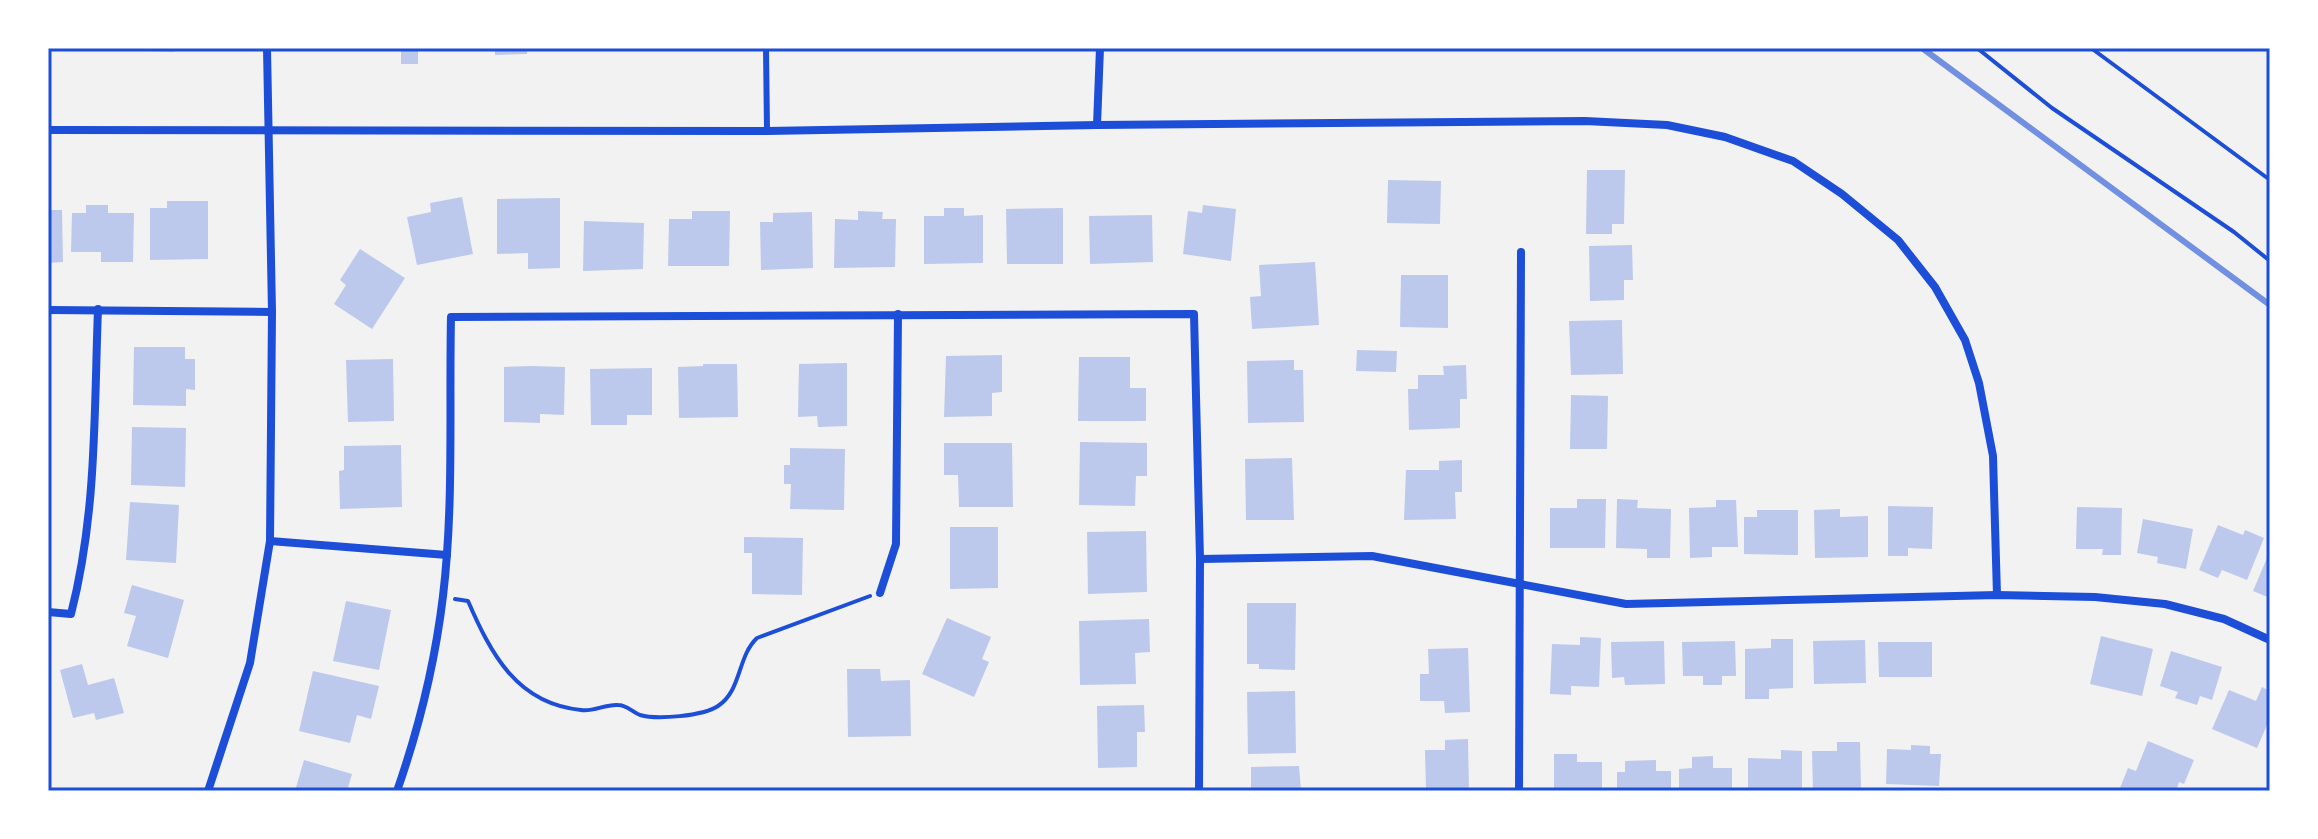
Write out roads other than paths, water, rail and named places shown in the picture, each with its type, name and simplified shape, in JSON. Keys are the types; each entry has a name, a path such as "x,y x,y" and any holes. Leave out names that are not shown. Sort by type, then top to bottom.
{"street":[{"path":"208,791 250,663 270,541 272,312 267,48"},
{"path":"1097,125 1100,48"},
{"path":"48,130 767,131 1585,121 1667,125 1725,137 1793,161 1842,194 1898,240 1935,287 1965,340 1979,383 1993,456 1997,595"},
{"path":"1519,791 1521,252"},
{"path":"48,612 71,614 81,575 91,514 98,309"},
{"path":"48,310 272,312"},
{"path":"880,593 896,544 898,314"},
{"path":"397,791 427,689 443,597 447,555 451,317 1194,314 1200,559 1199,791"},
{"path":"270,541 447,555"},
{"path":"1200,559 1372,556 1626,604 1997,595 2095,597 2165,604 2224,619 2270,640"}],"lane":[{"path":"766,48 767,131"}],"railway":[{"path":"1922,48 2270,305"}]}
